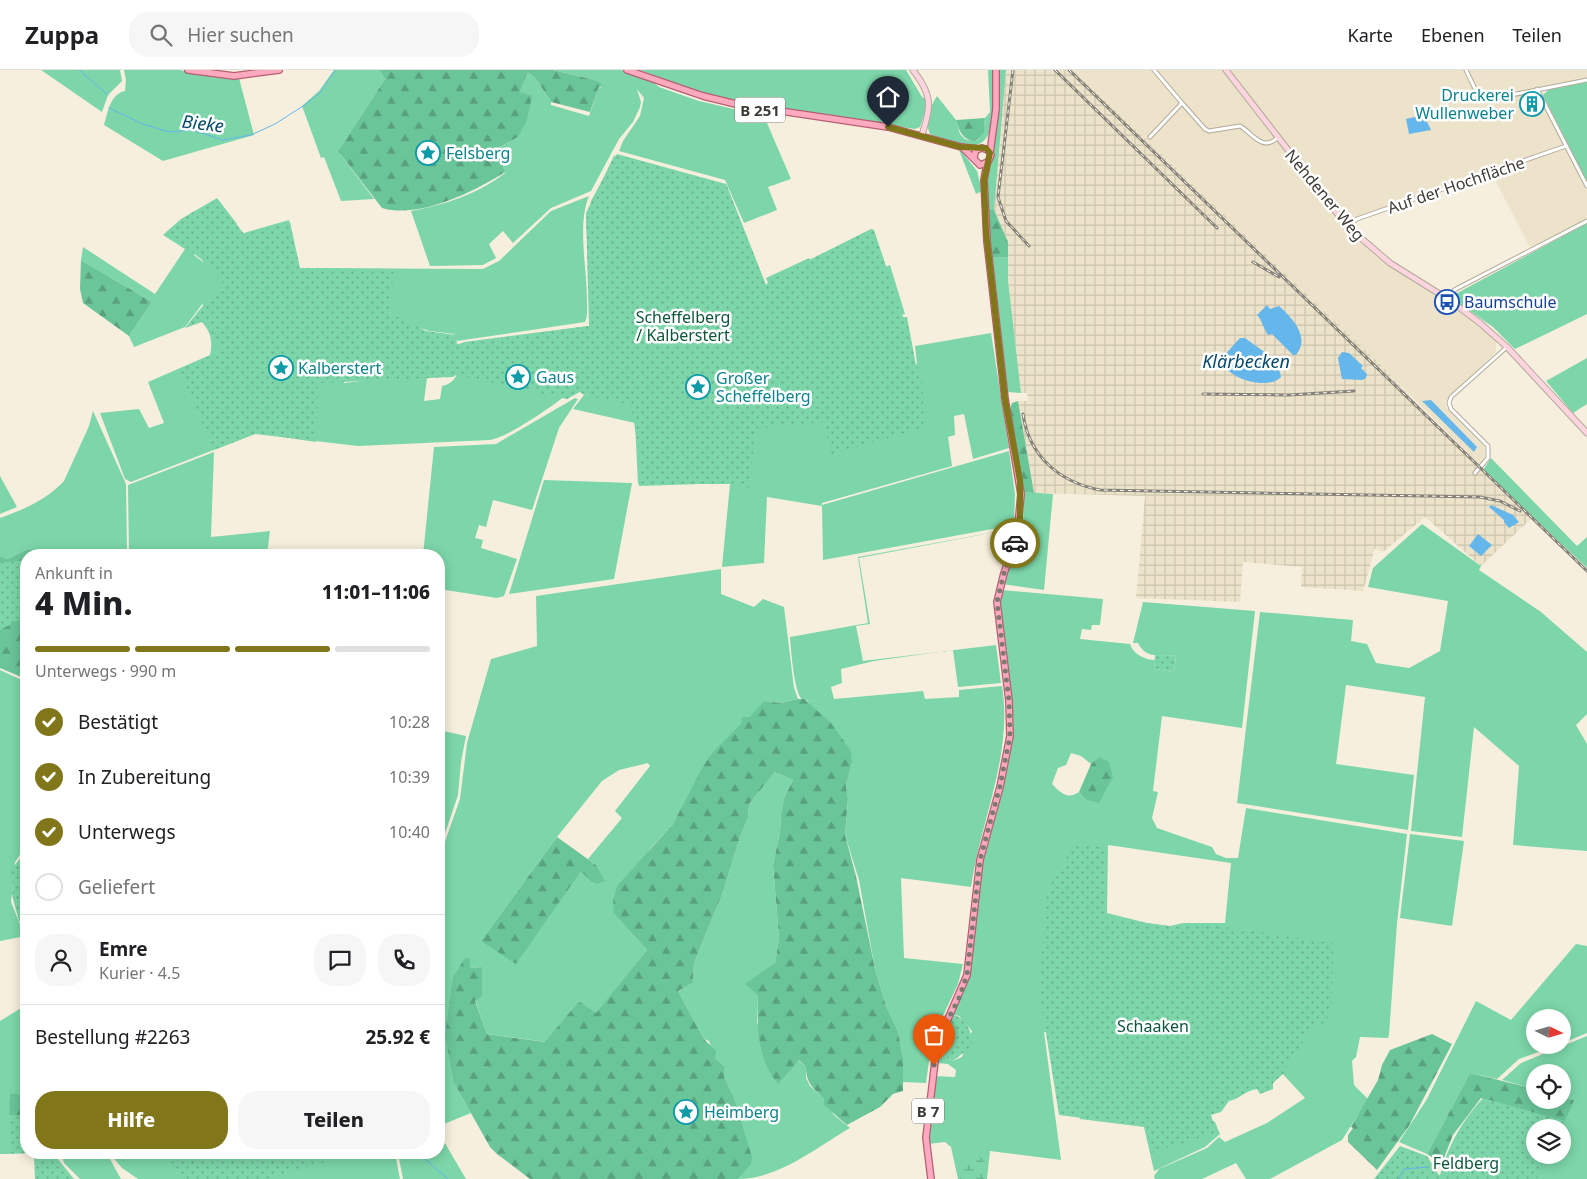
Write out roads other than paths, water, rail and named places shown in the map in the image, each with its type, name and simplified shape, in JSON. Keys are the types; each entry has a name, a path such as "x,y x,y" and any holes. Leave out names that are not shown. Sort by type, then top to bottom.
{"main road":[{"path":"188,70 234,76 279,70"},
{"name":"B 251","path":"627,70 703,96 748,107 870,124 922,135 961,147 980,148"},
{"name":"B 7","path":"931,1179 926,1138 938,1044 967,975 980,860 1000,786 1010,736 1009,701 997,602 1004,573 1017,537 1021,494 1002,371 986,232 984,180 987,164 991,159 991,137 996,115 996,70"},
{"name":"B 7","path":"984,180 974,157 991,137"},
{"name":"B 251","path":"961,147 974,157"},
{"path":"980,148 990,153"},
{"path":"978,164 987,164"}],"street":[{"path":"913,70 929,95 928,114 922,135"},
{"path":"1154,70 1205,129 1209,131 1240,126 1252,137 1266,144 1270,144 1277,138"},
{"name":"Nehdener Weg","path":"1226,70 1347,226 1390,263 1469,314 1507,347 1587,433"},
{"path":"1466,70 1481,98 1486,100 1587,80"},
{"path":"1537,89 1587,186"},
{"path":"1150,137 1182,103"},
{"name":"Auf der Hochfläche","path":"1347,226 1357,219 1566,146"},
{"path":"1445,298 1456,289 1587,221"},
{"path":"1476,473 1488,458 1488,446 1451,409 1449,403 1451,397 1507,347"}],"water":[{"path":"1424,115 1431,130 1409,134 1406,119"},
{"path":"1267,305 1270,309 1279,306 1298,328 1301,341 1296,355 1293,355 1272,334 1268,335 1266,332 1257,315"},
{"name":"Klärbecken","path":"1240,338 1245,338 1270,356 1269,360 1280,372 1281,377 1267,383 1257,383 1238,377 1230,372 1224,366 1221,359"},
{"path":"1342,352 1349,353 1363,366 1361,368 1367,374 1366,378 1362,380 1342,379 1338,358"},
{"path":"1431,400 1477,447 1474,452 1422,401"},
{"path":"1491,505 1513,515 1519,522 1509,528 1504,520 1489,507"},
{"path":"1478,534 1492,545 1481,556 1469,546"}],"waterway":[{"name":"Bieke","path":"79,70 108,95"},
{"name":"Bieke","path":"109,108 143,124 169,132 192,130 223,140 251,135 275,124 320,93 335,70"},
{"path":"426,1159 448,1179"},
{"path":"1399,1179 1404,1169 1428,1167"}],"railway":[{"path":"1013,70 998,197 1006,221 1029,246"},
{"path":"1055,70 1217,228"},
{"path":"1069,70 1587,571"},
{"path":"1253,262 1279,277"},
{"path":"1203,394 1289,395 1354,391"},
{"path":"1023,414 1026,429 1032,442 1048,465 1072,481 1100,490 1480,497 1500,501 1520,511"}],"place":[{"name":"Druckerei Wullenweber","path":"1532,104"},
{"name":"Felsberg","path":"428,153"},
{"name":"Baumschule","path":"1447,302"},
{"name":"Kalberstert","path":"281,368"},
{"name":"Gaus","path":"518,377"},
{"name":"Großer Scheffelberg","path":"698,387"},
{"name":"Heimberg","path":"686,1112"}],"park label":[{"name":"Scheffelberg / Kalberstert","path":"683,326"},
{"name":"Schaaken","path":"1153,1026"},
{"name":"Feldberg","path":"1466,1163"}]}
